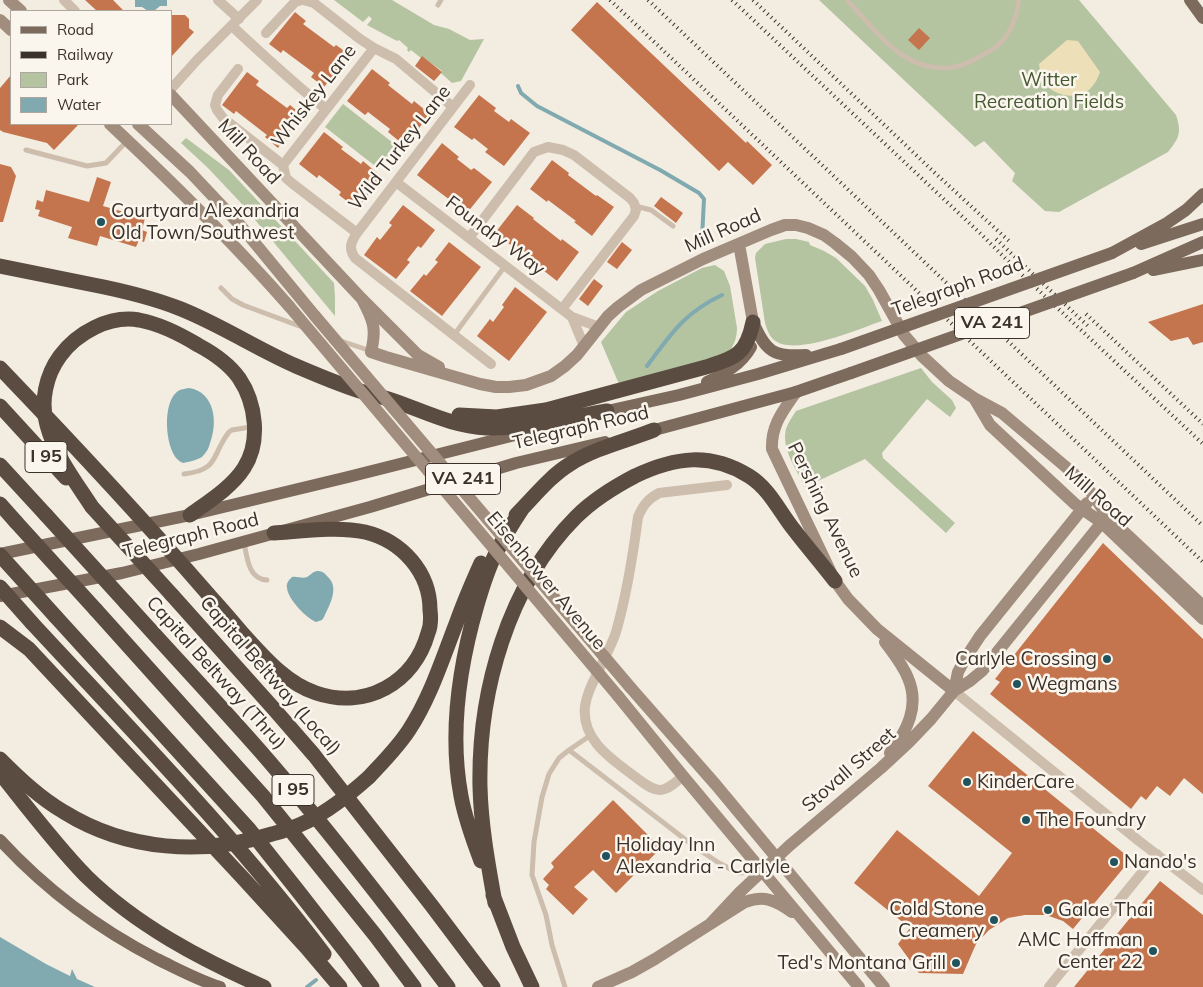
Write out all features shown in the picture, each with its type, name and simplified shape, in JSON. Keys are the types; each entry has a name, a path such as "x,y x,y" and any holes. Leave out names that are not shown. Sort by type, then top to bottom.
{"highway":[{"path":"0,266 149,298 179,308 205,319 259,349 304,369 446,421 466,426 488,428 512,427 539,424 607,411"},
{"path":"92,507 65,465 50,434 45,418 44,401 47,383 58,360 70,344 79,337 97,326 107,323 121,320 137,320 169,330 189,339 220,360 239,378 253,412 253,446 244,469 228,487 190,515"},
{"path":"398,402 429,407 451,414 474,416 497,417 546,410 725,361 743,350 750,336 753,322"},
{"path":"0,368 90,462 275,668 294,682 315,693 338,698 372,694 387,688 400,679 419,656 429,631 430,603 426,587 420,572 410,557 397,546 382,538 352,530 274,533"},
{"name":"Capital Beltway (Local)","path":"0,406 314,755 432,906 492,987"},
{"path":"0,759 39,795 80,821 127,839 156,845 176,847 236,844 306,822 331,808 369,777 384,762 409,730 435,678 481,562 505,526 548,481 569,464 588,454 654,430"},
{"path":"495,903 481,818 480,756 488,692 506,631 527,583 563,530 577,516 606,493 642,473 677,461 705,459 740,471 762,486 835,581"},
{"name":"Capital Beltway (Thru)","path":"0,465 303,802 398,919 448,987"},
{"name":"I 95","path":"0,504 263,796 375,935 414,987"},
{"path":"522,509 505,535 484,583 472,624 461,674 456,731 461,797 472,837 495,903 532,987"},
{"path":"0,555 248,828 372,987"},
{"path":"0,587 194,798 263,877 349,987"},
{"path":"0,627 29,650 242,877 340,987"},
{"path":"0,773 65,854 88,877 136,918 199,957 264,987"}],"main road":[{"path":"9,0 20,10"},
{"path":"1190,0 1203,18"},
{"path":"0,20 10,29"},
{"name":"Mill Road","path":"172,96 362,299 418,355 454,376"},
{"name":"Eisenhower Avenue","path":"111,125 220,233 289,306 618,696 859,987"},
{"path":"128,140 139,125"},
{"name":"Eisenhower Avenue","path":"141,125 190,172 240,225 315,316 716,785 884,987"},
{"path":"1112,253 1167,223 1186,210 1203,194"},
{"path":"1112,253 1203,224"},
{"name":"Mill Road","path":"362,299 373,320 374,342 371,352 496,387 526,385 551,376 565,366 577,355 618,306 641,290 703,259 784,225 808,228 824,235 852,257 879,290 904,336 949,381 974,398 1002,412 1073,473 1094,496 1104,519 1203,619"},
{"path":"1133,273 1203,242"},
{"path":"679,395 728,371 741,361 752,343 754,334 753,322 739,244"},
{"name":"Telegraph Road","path":"0,555 190,515 758,374 841,348 1112,253"},
{"path":"1133,273 1203,260"},
{"name":"Telegraph Road","path":"0,596 122,573 244,542 516,463 654,430 796,392 1133,273"},
{"path":"753,322 762,341 774,353 793,356 823,354"},
{"name":"Pershing Avenue","path":"796,392 774,429 772,449 835,581 848,599 876,629 954,691"},
{"name":"Mill Road","path":"974,398 990,425 1075,504 1104,519 1203,606"},
{"name":"Stovall Street","path":"954,691 958,672 980,636 1094,496"},
{"name":"Stovall Street","path":"710,924 776,858 890,761 921,731 954,691 982,671 1104,519"},
{"path":"875,773 906,729 912,713 913,703 913,695 908,677 876,629"},
{"path":"0,840 30,871 52,890 108,931 181,971 220,987"},
{"path":"598,987 632,972 655,959 745,902 755,898 765,898 774,901 812,930"}],"street":[{"path":"64,0 75,10"},
{"path":"218,0 265,58 326,109"},
{"path":"172,88 257,0"},
{"path":"266,33 295,2 302,0 314,3 360,39 396,59 453,107"},
{"name":"Whiskey Lane","path":"283,165 374,48"},
{"path":"238,69 218,95 215,105 223,118 283,165 286,178 357,233 350,246 355,258 492,364"},
{"name":"Wild Turkey Lane","path":"357,233 470,86"},
{"path":"469,238 534,152 548,147 563,150 574,155 620,190 634,203 636,210 634,216 562,309"},
{"name":"Foundry Way","path":"396,182 572,317 599,327"},
{"name":"Foundry Way","path":"572,317 584,346"},
{"path":"683,776 666,789 658,790 650,787 603,752 591,735 586,720 585,704 615,634 625,592 638,516 642,506 659,493 727,485"},
{"path":"954,691 1203,890"},
{"path":"1050,987 1157,854"}],"lane":[{"path":"847,0 892,48 908,59 940,68 956,67 978,58 1000,44 1012,26 1019,0"},
{"path":"26,150 87,166 106,163 128,140"},
{"path":"634,206 650,210 673,226"},
{"path":"454,335 505,266"},
{"path":"221,288 232,299 243,305 317,333"},
{"path":"326,336 371,352"},
{"path":"184,474 199,472 208,466 229,432 254,426"},
{"path":"244,542 251,570 258,578 267,580"},
{"path":"565,987 552,945 546,915 532,875 534,842 537,818 549,774 559,758 591,735"},
{"path":"568,750 694,847 719,863 738,873 762,871"}],"green space":[{"path":"334,0 392,0 434,25 449,29 470,40 484,39 461,81 452,83 441,73 442,71 411,50 409,52 408,48 399,40 397,41 367,25 372,19 369,16 363,22"},
{"name":"Witter Recreation Fields","path":"819,0 1079,0 1176,115 1179,126 1177,139 1168,152 1059,212 1045,211 1012,181 1015,173 984,141 975,147"},
{"path":"343,104 397,146 379,169 325,127"},
{"path":"186,138 229,170 334,283 335,316 241,203 181,143"},
{"path":"786,239 809,242 810,245 836,258 865,286 882,321 811,344 784,344 774,340 769,334 765,323 755,258 756,253 765,244"},
{"path":"715,265 724,271 730,286 737,328 737,334 731,349 718,357 619,384 601,342 626,312 658,291 702,268"},
{"path":"921,368 932,382 952,400 956,408 950,417 927,399 882,453 883,458 955,523 946,533 865,459 805,487 786,444 786,429 796,411"}],"sand":[{"path":"1067,40 1078,41 1100,72 1090,89 1073,96 1060,94 1049,88 1040,72 1039,64"}],"water":[{"path":"135,0 167,0 167,6 160,6 155,10 135,7"},
{"path":"189,388 204,395 209,402 214,418 214,427 209,447 202,457 183,463 177,459 170,444 167,414 173,397 179,390"},
{"path":"317,571 324,573 331,580 333,596 324,617 316,622 307,617 298,608 288,592 287,586 292,577 305,578"},
{"path":"0,937 70,976 72,969 77,979 95,987 0,987"}],"building":[{"path":"85,0 113,0 123,10 96,10"},
{"path":"597,2 746,143 747,141 772,165 753,185 728,162 719,171 571,30"},
{"path":"295,12 306,21 303,24 334,47 336,45 350,55 324,87 311,77 314,73 283,50 281,53 269,44"},
{"path":"172,15 185,15 189,19 189,28 194,32 172,56"},
{"path":"919,28 930,38 919,50 908,40"},
{"path":"422,56 442,72 434,81 415,66"},
{"path":"372,69 390,83 388,85 412,104 414,101 430,114 405,146 388,132 390,129 368,112 365,115 347,101"},
{"path":"247,72 259,81 256,85 287,108 290,105 302,115 278,148 265,137 267,135 236,111 234,114 222,105"},
{"path":"10,76 10,125 78,125 54,150 47,143 3,132 0,130 0,88"},
{"path":"479,95 496,108 494,111 509,122 511,119 530,133 504,166 485,152 488,149 474,138 472,140 454,127"},
{"path":"324,132 343,147 341,149 361,164 363,161 382,177 357,209 339,195 341,192 319,175 317,178 299,164"},
{"path":"442,143 471,170 474,168 492,182 467,213 417,175"},
{"path":"552,160 569,173 568,175 614,207 592,236 574,222 576,221 530,189"},
{"path":"0,164 11,167 16,176 3,222 0,222"},
{"name":"Courtyard Alexandria Old Town/Southwest","path":"97,177 111,182 103,206 145,218 142,230 147,232 144,242 139,240 136,247 100,236 97,246 68,238 72,227 38,216 40,210 35,209 37,200 43,202 46,190 89,202"},
{"path":"661,197 683,213 676,223 654,206"},
{"path":"403,205 435,230 421,248 418,246 407,260 410,262 396,279 364,255 377,237 380,240 392,225 389,223"},
{"path":"517,205 561,241 562,239 579,252 557,281 539,267 541,265 514,244 512,246 495,233"},
{"path":"449,242 481,267 442,316 410,291 424,274 426,276 438,262 435,260"},
{"path":"622,242 632,250 617,269 607,262"},
{"path":"594,279 603,286 588,306 579,299"},
{"path":"515,287 547,312 509,361 477,336 490,319 493,322"},
{"path":"1203,304 1203,342 1193,345 1188,337 1171,341 1148,322"},
{"name":"Carlyle Crossing","path":"1103,543 1203,639 1203,794 1184,778 1170,796 1157,786 1146,800 1141,796 1131,809 990,694 1000,682 995,679"},
{"path":"973,731 1131,859 1073,929 1063,921 1046,915 1025,915 1008,918 989,930 976,944 963,974 919,973 898,944 910,928 854,883 897,830 979,896 1012,853 928,786"},
{"name":"Holiday Inn Alexandria - Carlyle","path":"613,800 661,848 616,893 593,870 574,887 588,899 573,915 546,889 549,885 543,879 554,867 551,863"},
{"name":"AMC Hoffman Center 22","path":"1160,881 1203,915 1203,987 1074,987"}],"waterway":[{"path":"518,86 521,93 537,106 660,170 699,193 704,199 702,238"},
{"path":"647,366 679,325 698,309 722,295"},
{"path":"307,987 316,980"}],"railway":[{"path":"610,0 1203,562"},
{"path":"648,0 1203,526"},
{"path":"732,0 1203,444"},
{"path":"753,0 1010,242"},
{"path":"996,239 1090,328"},
{"path":"1086,314 1203,424"}],"place":[{"name":"Courtyard Alexandria Old Town/Southwest","path":"101,222"},
{"name":"Carlyle Crossing","path":"1107,659"},
{"name":"Wegmans","path":"1017,684"},
{"name":"KinderCare","path":"967,782"},
{"name":"The Foundry","path":"1026,820"},
{"name":"Holiday Inn Alexandria - Carlyle","path":"606,856"},
{"name":"Nando's","path":"1114,862"},
{"name":"Galae Thai","path":"1048,910"},
{"name":"Cold Stone Creamery","path":"994,920"},
{"name":"AMC Hoffman Center 22","path":"1153,951"},
{"name":"Ted's Montana Grill","path":"956,963"}]}
